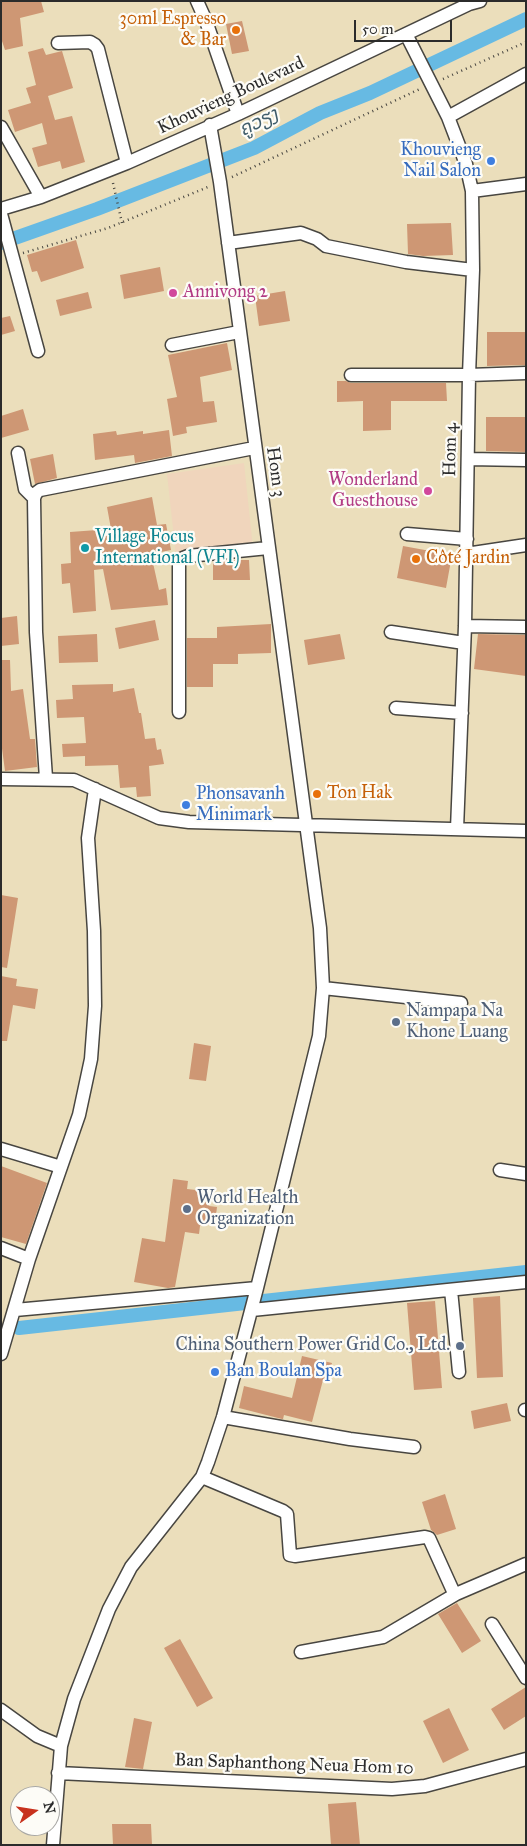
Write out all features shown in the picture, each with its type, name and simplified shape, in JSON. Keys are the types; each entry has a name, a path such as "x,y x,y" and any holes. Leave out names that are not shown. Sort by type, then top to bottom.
{"street":[{"path":"198,1 238,114"},
{"name":"Khouvieng Boulevard","path":"2,215 41,197 127,163 409,39 474,2"},
{"name":"Hom 4","path":"409,39 448,117 466,164 472,191 465,626 457,829"},
{"path":"58,43 90,42 98,49 127,163"},
{"path":"448,117 526,74"},
{"name":"Hom 3","path":"53,1845 58,1773 62,1746 74,1699 109,1609 131,1567 202,1477 223,1417 252,1310 319,1036 323,988 320,928 238,332 228,244 210,125"},
{"path":"1,127 41,197"},
{"path":"472,191 526,184"},
{"path":"2,215 9,256 38,351"},
{"path":"228,244 301,233 317,239 326,246 406,262 472,270"},
{"path":"172,344 238,332"},
{"path":"350,375 526,373"},
{"path":"46,778 36,632 34,498 40,490 254,448"},
{"path":"18,453 25,488 34,498"},
{"path":"468,460 526,460"},
{"path":"407,534 467,539"},
{"path":"466,554 526,545"},
{"path":"179,712 179,562 182,558 188,556 268,548"},
{"path":"465,626 526,627"},
{"path":"390,632 464,643"},
{"path":"396,708 462,713"},
{"path":"1,778 74,780 159,818 189,822 526,830"},
{"path":"1,1354 29,1258 78,1115 91,1059 95,1006 94,930 88,838 95,789"},
{"path":"323,988 461,1003"},
{"path":"1,1149 61,1167"},
{"path":"500,1170 526,1174"},
{"path":"1,1248 29,1258"},
{"path":"252,1310 526,1282"},
{"path":"14,1310 257,1288"},
{"path":"451,1290 459,1372"},
{"path":"223,1417 350,1439 414,1447"},
{"path":"202,1477 287,1514 290,1555 295,1556 425,1537 429,1538 456,1594"},
{"path":"301,1652 383,1637 455,1597 456,1594 526,1564"},
{"path":"492,1624 526,1678"},
{"path":"1,1710 37,1736 62,1746"},
{"name":"Ban Saphanthong Neua Hom 10","path":"58,1773 392,1788 425,1786 526,1759"}],"path":[{"path":"9,256 122,223 431,81 526,42"},
{"path":"114,189 122,223"}],"shaded area":[{"path":"244,463 253,548 176,556 167,474"}],"building":[{"path":"1,1 41,1 44,12 20,18 23,46 5,50 1,38"},
{"path":"242,21 249,51 232,54 226,24"},
{"path":"43,48 46,55 62,51 73,88 48,96 55,120 72,116 85,162 62,169 60,161 38,167 32,148 47,144 42,123 15,132 8,110 31,103 26,88 36,85 28,52"},
{"path":"451,223 453,255 423,256 408,254 407,224"},
{"path":"76,240 84,268 41,282 37,271 32,272 27,255"},
{"path":"160,267 164,291 124,299 120,275"},
{"path":"285,291 290,321 259,326 255,296"},
{"path":"88,292 92,308 60,316 56,300"},
{"path":"10,316 15,331 1,335 1,318"},
{"path":"487,332 526,332 526,365 487,366"},
{"path":"227,343 232,370 200,377 203,402 214,401 217,422 186,427 187,433 173,436 167,399 177,397 168,355"},
{"path":"337,381 351,383 446,383 447,401 391,401 391,430 363,431 363,401 337,402"},
{"path":"23,409 29,430 1,438 1,416"},
{"path":"486,417 526,417 526,452 486,451"},
{"path":"169,430 172,456 135,463 134,455 95,460 93,434 116,431 117,435 143,431 143,434"},
{"path":"53,454 57,478 35,484 30,459"},
{"path":"152,497 157,525 166,524 171,550 151,554 159,590 166,588 168,605 111,610 103,569 94,570 96,611 73,613 70,583 62,584 61,564 71,563 70,532 111,529 107,507"},
{"path":"403,546 452,555 446,588 397,578"},
{"path":"249,560 250,580 213,580 213,562"},
{"path":"17,616 19,644 1,646 1,618"},
{"path":"155,620 159,640 119,649 115,628"},
{"path":"271,624 271,653 238,654 238,664 213,664 213,687 187,687 187,638 217,638 217,627"},
{"path":"97,634 98,662 59,663 58,636"},
{"path":"340,634 345,659 308,665 304,640"},
{"path":"478,634 526,635 526,676 474,669"},
{"path":"1,660 10,660 11,691 23,689 30,739 35,739 37,767 5,771 1,741"},
{"path":"113,684 113,692 134,688 139,713 141,713 145,739 155,738 157,750 161,749 164,764 149,766 151,796 137,797 136,787 120,788 118,765 85,766 85,756 63,757 62,744 86,743 84,717 57,718 56,700 73,699 72,685"},
{"path":"1,895 18,898 7,968 1,967"},
{"path":"1,976 17,979 16,986 38,989 35,1009 13,1005 7,1041 1,1041"},
{"path":"194,1043 211,1046 206,1081 189,1079"},
{"path":"1,1166 47,1183 26,1244 1,1237"},
{"path":"173,1179 188,1181 187,1189 206,1191 205,1198 210,1199 209,1206 217,1207 215,1223 205,1221 204,1226 200,1226 199,1234 185,1232 175,1287 168,1288 134,1282 142,1238 165,1242"},
{"path":"500,1296 503,1377 477,1378 473,1298"},
{"path":"435,1301 442,1388 414,1390 407,1303"},
{"path":"302,1356 332,1363 328,1381 323,1380 312,1422 284,1415 282,1419 239,1408 244,1386 292,1398"},
{"path":"507,1403 511,1421 474,1429 471,1411"},
{"path":"445,1494 456,1529 437,1535 431,1530 422,1502"},
{"path":"457,1603 481,1641 462,1653 438,1614"},
{"path":"180,1639 213,1698 197,1707 164,1648"},
{"path":"526,1687 526,1716 504,1730 491,1709"},
{"path":"449,1708 469,1750 443,1763 423,1721"},
{"path":"134,1718 152,1722 143,1769 125,1767"},
{"path":"356,1802 360,1845 331,1845 328,1804"},
{"path":"112,1824 151,1824 152,1845 113,1845"}],"waterway":[{"name":"ຄູວຽງ","path":"1,243 97,209 254,148 320,113 370,93 526,19"},
{"path":"19,1328 526,1272"}],"place":[{"name":"30ml Espresso & Bar","path":"236,30"},
{"name":"Khouvieng Nail Salon","path":"491,161"},
{"name":"Annivong 2","path":"173,293"},
{"name":"Wonderland Guesthouse","path":"428,491"},
{"name":"Village Focus International (VFI)","path":"85,548"},
{"name":"Côté Jardin","path":"416,559"},
{"name":"Ton Hak","path":"317,794"},
{"name":"Phonsavanh Minimark","path":"186,805"},
{"name":"Nampapa Na Khone Luang","path":"396,1022"},
{"name":"World Health Organization","path":"187,1209"},
{"name":"China Southern Power Grid Co., Ltd.","path":"460,1346"},
{"name":"Ban Boulan Spa","path":"215,1372"}]}
